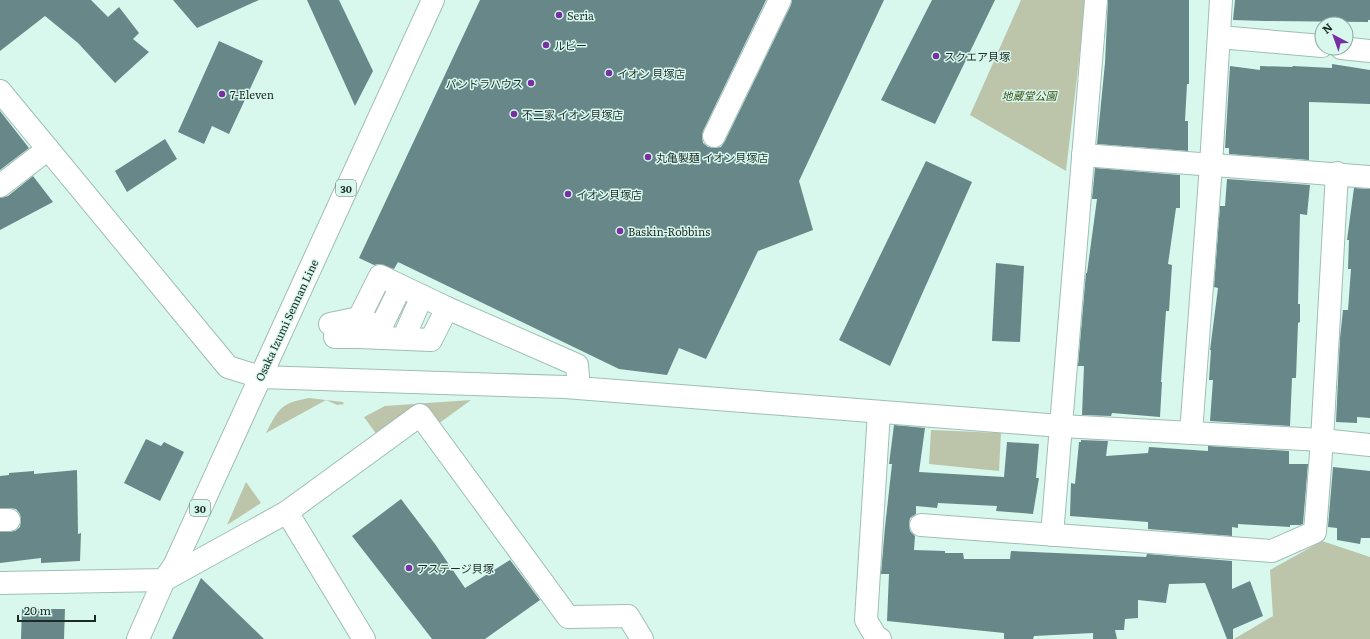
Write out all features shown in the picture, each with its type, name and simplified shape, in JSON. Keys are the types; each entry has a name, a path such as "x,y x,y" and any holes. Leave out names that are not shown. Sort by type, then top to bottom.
{"street":[{"name":"Osaka Izumi Sennan Line","path":"138,639 164,580 174,566 433,0"},
{"path":"714,136 780,0"},
{"path":"1052,534 1096,0"},
{"path":"1191,433 1222,0"},
{"path":"1219,37 1314,45"},
{"path":"1354,49 1370,51"},
{"path":"0,91 228,367 260,377 565,388 1061,426 1322,440 1370,445"},
{"path":"0,186 48,149"},
{"path":"1083,155 1370,177"},
{"path":"920,524 1272,551 1314,532 1322,440 1337,174"},
{"path":"447,308 431,340 358,337 333,331 359,318 380,276 447,308 577,365 578,377"},
{"path":"381,327 401,286"},
{"path":"406,338 422,296"},
{"path":"359,318 406,338"},
{"path":"876,638 866,620 879,412"},
{"path":"0,583 164,580 287,512 420,414 568,617 628,616 642,639"},
{"path":"287,512 364,639"}],"green space":[{"name":"地蔵堂公園","path":"1021,0 1086,0 1066,171 970,115"},
{"path":"309,398 326,400 266,433 274,418 282,408 292,402"},
{"path":"326,400 343,402 344,404 337,405"},
{"path":"471,400 438,424 377,435 364,417 385,406"},
{"path":"931,430 1001,433 999,471 929,464"},
{"path":"246,482 261,503 227,525"},
{"path":"1322,541 1370,557 1370,639 1234,639 1273,616 1270,570"}],"building":[{"path":"0,0 91,0 108,17 119,7 139,33 133,39 149,52 115,83 78,43 45,16 0,51"},
{"path":"173,0 259,0 197,28"},
{"path":"307,0 339,0 373,71 355,106"},
{"name":"イオン貝塚店","path":"480,0 766,0 703,131 703,143 708,147 715,148 721,147 725,141 791,5 792,0 884,0 799,181 813,230 758,251 706,359 679,348 667,375 619,369 398,262 394,269 379,264 374,265 359,258"},
{"name":"スクエア貝塚","path":"932,0 995,0 935,124 881,100"},
{"path":"1108,0 1189,0 1189,84 1187,84 1185,121 1188,121 1188,151 1097,144 1105,63"},
{"path":"1235,0 1370,0 1370,20 1368,20 1368,22 1354,22 1354,16 1314,16 1314,21 1233,20"},
{"name":"7-Eleven","path":"219,41 263,61 229,134 212,126 204,144 178,132"},
{"path":"1332,64 1370,70 1370,104 1309,102 1309,160 1229,154 1229,148 1225,148 1230,66 1260,70 1260,66 1332,68"},
{"path":"0,111 29,148 0,170"},
{"path":"165,139 177,159 127,192 115,171"},
{"path":"926,161 972,182 890,366 839,340"},
{"path":"1095,168 1180,175 1180,208 1176,208 1168,264 1172,265 1169,311 1166,311 1160,417 1112,413 1111,416 1082,415 1084,366 1078,366 1086,273 1097,199 1092,199"},
{"path":"33,176 53,202 0,230 0,198 8,196"},
{"path":"1227,179 1310,185 1307,215 1300,214 1298,304 1300,304 1300,322 1298,323 1296,378 1292,378 1290,426 1210,421 1213,380 1209,380 1210,350 1218,288 1214,287 1220,206 1225,206"},
{"path":"1354,188 1370,189 1370,418 1357,417 1357,423 1336,422 1340,338 1343,310 1348,310 1351,269 1348,269 1349,240 1347,240"},
{"path":"996,263 1024,266 1020,342 992,341"},
{"path":"894,425 925,428 919,472 1004,477 1007,442 1039,444 1036,478 1039,478 1033,514 996,511 997,506 938,503 937,508 916,506 916,514 910,518 909,524 910,531 915,536 914,550 963,553 964,559 1010,559 1011,551 1146,557 1147,554 1232,561 1232,589 1250,581 1263,616 1233,629 1233,639 1227,639 1205,583 1169,584 1166,603 1138,600 1138,618 1125,619 1124,630 1115,630 1117,639 1093,639 1093,633 1034,636 1033,639 1004,639 1004,633 887,621 889,574 881,574 892,464 889,464"},
{"path":"146,439 161,446 164,442 184,452 160,501 124,483"},
{"path":"1081,440 1108,441 1106,456 1148,453 1149,447 1208,451 1208,446 1289,451 1289,464 1308,464 1303,524 1290,525 1290,527 1238,524 1238,528 1232,527 1232,536 1148,529 1148,522 1070,516 1071,483 1075,484 1079,442 1081,442"},
{"path":"1333,467 1370,471 1370,538 1361,538 1360,544 1337,540 1337,528 1328,527"},
{"path":"77,470 78,534 81,533 80,561 41,563 41,558 0,563 0,532 15,531 20,527 21,520 20,514 16,509 0,508 0,476 9,475 9,473 34,471 34,474"},
{"name":"アステージ貝塚","path":"401,499 435,544 465,588 510,560 540,600 485,639 432,639 352,536"},
{"path":"201,578 264,639 172,639"},
{"path":"22,609 65,609 64,639 21,639"}],"place":[{"name":"Seria","path":"559,15"},
{"name":"ルビー","path":"546,45"},
{"name":"スクエア貝塚","path":"936,56"},
{"name":"イオン 貝塚店","path":"609,73"},
{"name":"パンドラハウス","path":"531,83"},
{"name":"7-Eleven","path":"222,94"},
{"name":"不二家 イオン貝塚店","path":"514,114"},
{"name":"丸亀製麺 イオン貝塚店","path":"648,157"},
{"name":"イオン貝塚店","path":"568,194"},
{"name":"Baskin-Robbins","path":"620,231"},
{"name":"アステージ貝塚","path":"409,568"}]}
